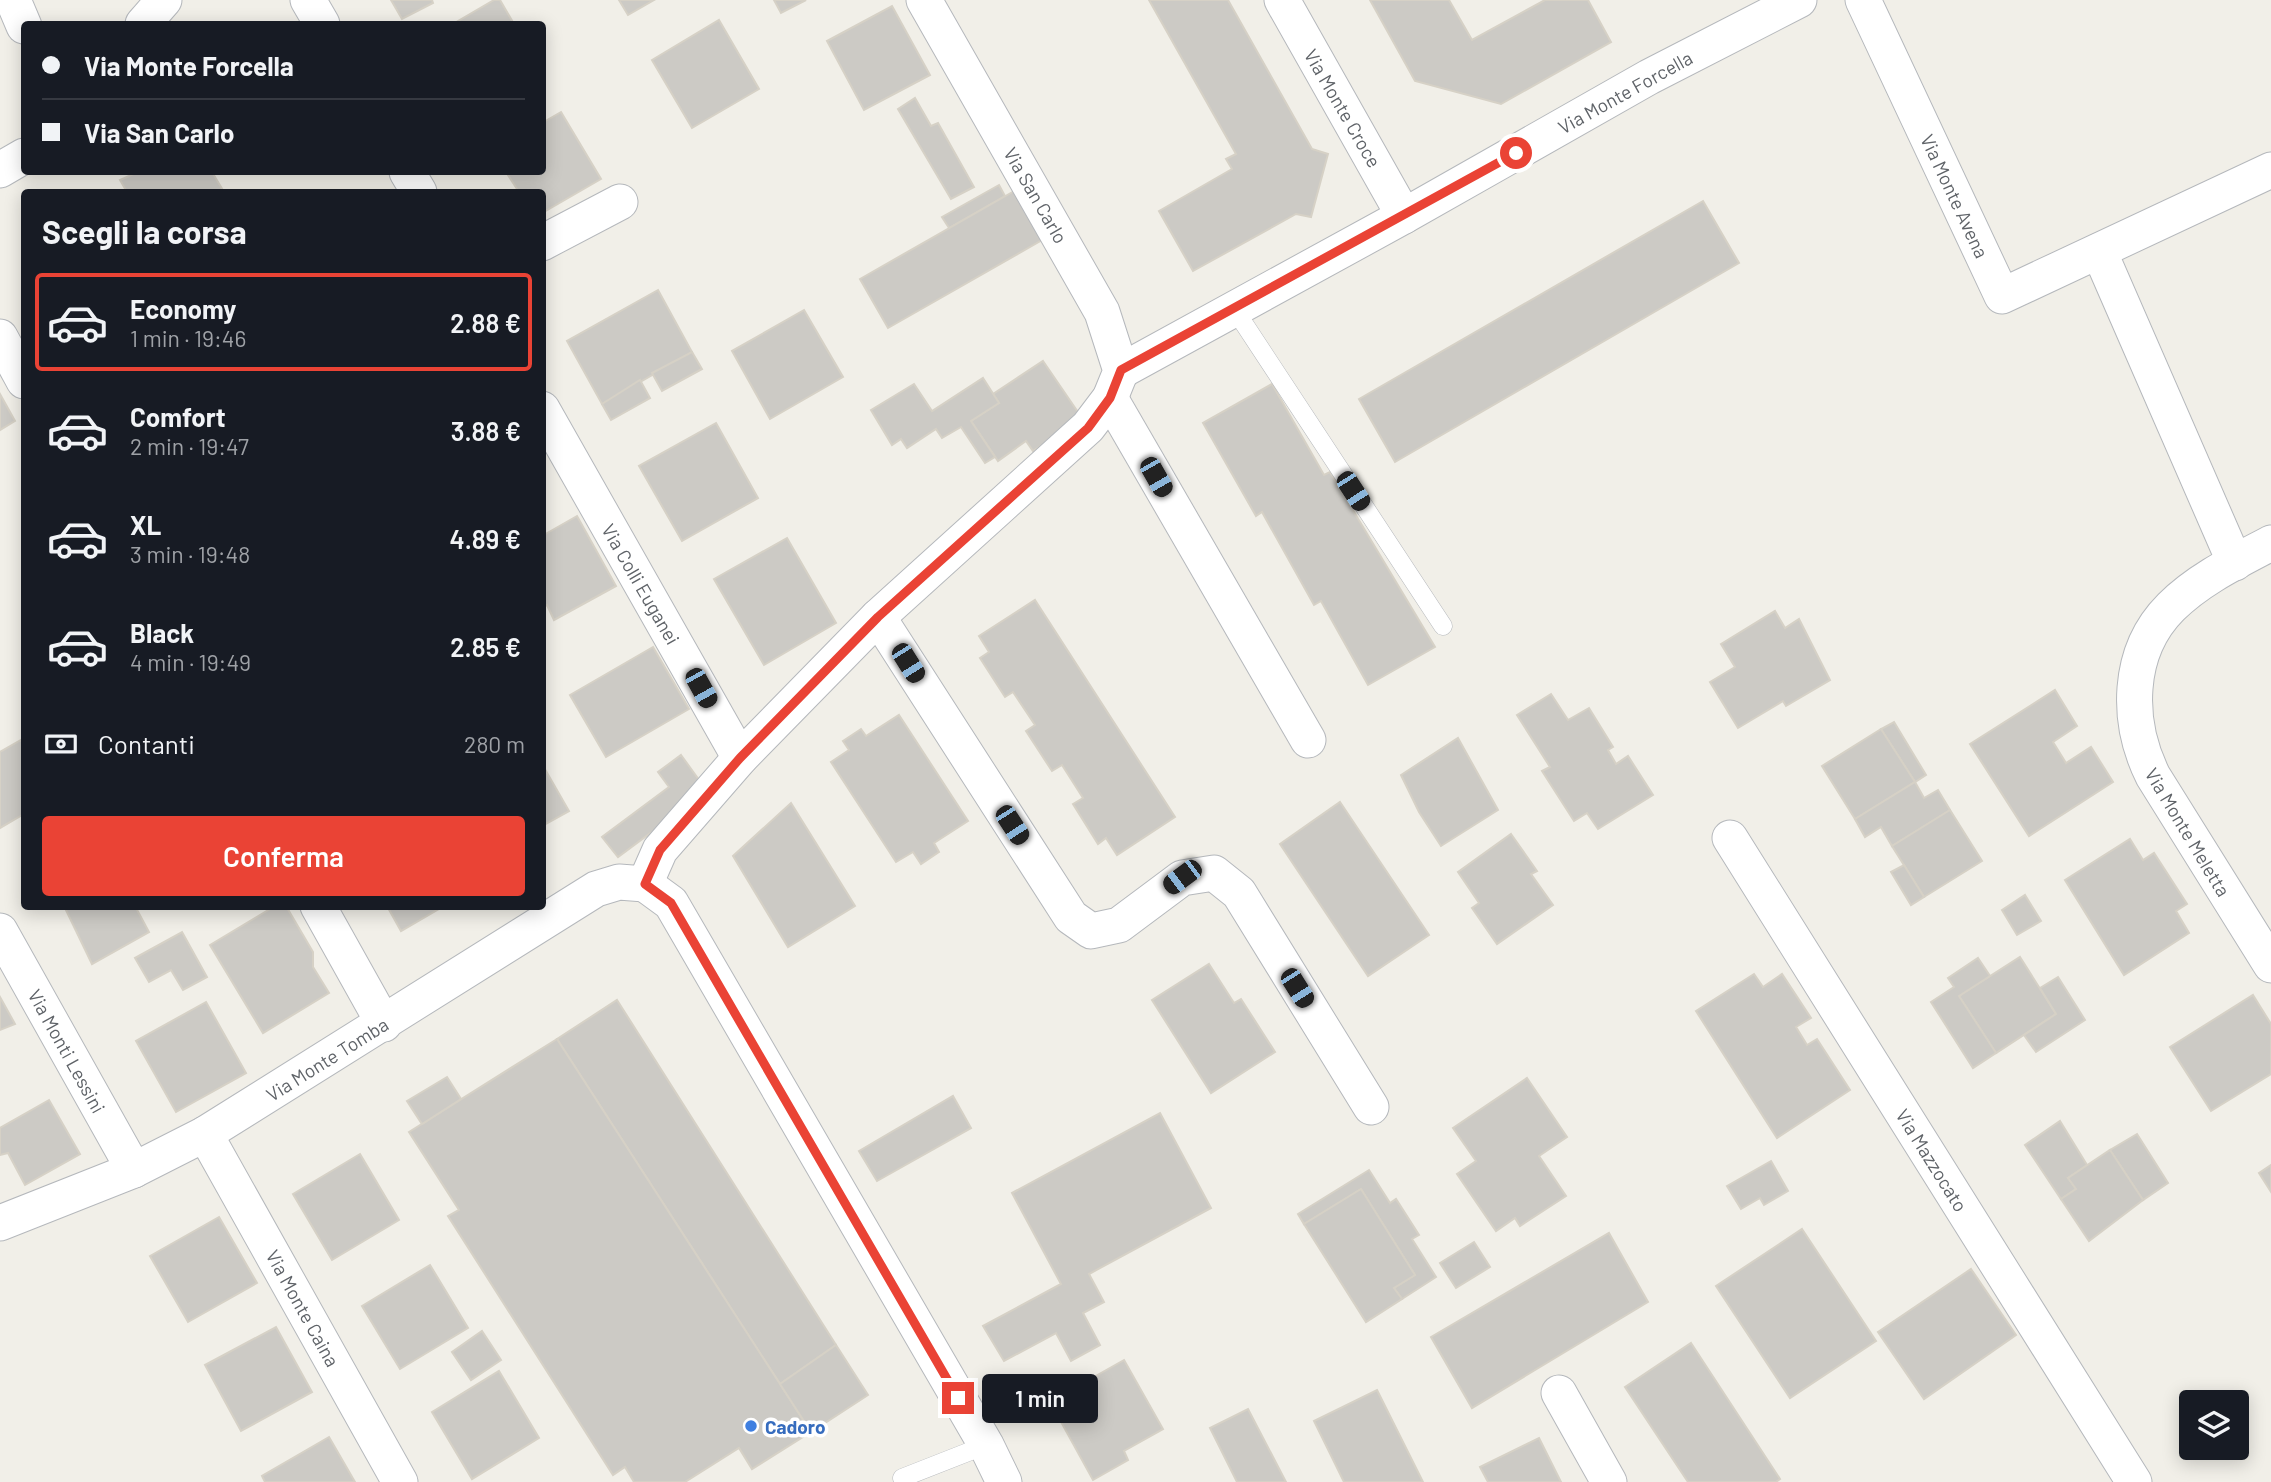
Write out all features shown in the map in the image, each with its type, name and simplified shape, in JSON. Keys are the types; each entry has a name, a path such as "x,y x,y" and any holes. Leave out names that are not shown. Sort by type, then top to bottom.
{"street":[{"path":"13,0 22,21"},
{"path":"146,21 164,0"},
{"path":"308,0 320,21"},
{"name":"Via San Carlo","path":"924,0 1102,312 1116,384 1308,740"},
{"name":"Via Monte Croce","path":"1282,0 1404,216"},
{"name":"Via Monte Forcella","path":"1116,384 1234,310 1649,77 1800,0"},
{"name":"Via Monte Avena","path":"1863,0 2002,296 2271,170"},
{"path":"0,170 21,158"},
{"path":"546,241 620,202"},
{"path":"2099,251 2235,563"},
{"path":"0,337 21,376"},
{"path":"1004,1482 986,1445 671,903 645,884 660,850 740,758 878,617 1088,428 1116,384"},
{"name":"Via Colli Euganei","path":"546,416 740,758"},
{"name":"Via Monte Meletta","path":"2271,543 2188,593 2158,622 2141,656 2134,702 2140,743 2153,776 2271,965"},
{"path":"878,617 1071,917 1091,931 1119,925 1182,877 1214,873 1239,893 1370,1107"},
{"name":"Via Mazzocato","path":"1730,838 2133,1482"},
{"name":"Via Monte Tomba","path":"0,1223 134,1171 205,1134 596,889 619,882 645,884"},
{"path":"320,910 384,1024"},
{"name":"Via Monti Lessini","path":"0,931 134,1171"},
{"name":"Via Monte Caina","path":"205,1134 400,1482"},
{"path":"1559,1393 1609,1482"}],"lane":[{"path":"1234,310 1443,626"},
{"path":"902,1478 986,1445"}],"building":[{"path":"391,0 432,0 433,3 402,19"},
{"path":"494,0 500,0 512,21 458,21"},
{"path":"619,0 654,0 628,15"},
{"path":"774,0 806,0 781,13"},
{"path":"1149,0 1228,0 1312,149 1328,154 1311,217 1296,214 1193,271 1159,211 1232,169 1226,159 1236,154"},
{"path":"1370,0 1449,0 1472,40 1545,0 1588,0 1611,42 1501,104 1415,81"},
{"path":"892,6 930,75 864,110 827,41"},
{"path":"719,20 759,89 692,128 652,60"},
{"path":"915,98 931,126 938,123 974,187 951,199 898,109"},
{"path":"561,112 601,179 546,211 546,189 517,189 508,175 546,175 546,121"},
{"path":"131,175 214,175 222,189 125,189 120,180"},
{"path":"999,185 1005,196 949,228 942,217"},
{"path":"1016,190 1044,239 888,328 860,279"},
{"path":"1703,201 1739,263 1395,462 1359,399"},
{"path":"658,290 692,352 602,404 567,341"},
{"path":"804,310 843,377 770,419 732,351"},
{"path":"692,352 702,369 662,391 652,373"},
{"path":"1043,361 1082,418 1033,451 1026,441 998,461 971,421 999,403 993,394"},
{"path":"983,378 999,403 971,421 995,457 985,463 961,427 942,438 936,429 907,448 901,439 892,445 871,410 914,384 932,411"},
{"path":"640,380 650,398 611,420 602,404"},
{"path":"1272,384 1324,475 1330,472 1435,647 1368,685 1321,601 1314,605 1262,512 1256,516 1203,423"},
{"path":"0,394 15,421 0,430"},
{"path":"716,423 758,498 682,541 639,466"},
{"path":"577,516 616,586 554,620 546,606 546,534"},
{"path":"787,538 836,623 764,665 714,579"},
{"path":"1035,600 1175,817 1117,855 1106,838 1098,844 1073,804 1083,798 1062,765 1052,771 1026,731 1035,725 1013,692 1005,697 980,658 989,652 979,636"},
{"path":"1775,611 1785,628 1799,619 1830,680 1786,706 1783,701 1738,728 1710,682 1735,667 1721,644"},
{"path":"653,647 689,709 606,757 570,695"},
{"path":"2055,690 2077,726 2053,742 2066,763 2091,747 2113,782 2029,836 1970,744"},
{"path":"1551,694 1568,720 1589,708 1613,747 1608,750 1616,764 1628,756 1653,795 1598,829 1587,813 1574,821 1542,771 1550,767 1517,715"},
{"path":"899,715 968,821 934,843 939,852 921,864 913,852 896,862 831,762 849,750 843,741 861,729 866,736"},
{"path":"1894,722 1926,775 1915,782 1881,729"},
{"path":"1881,729 1915,782 1855,819 1822,766"},
{"path":"1458,738 1498,810 1441,846 1419,812 1401,775"},
{"path":"21,740 21,816 0,828 0,752"},
{"path":"681,755 707,791 618,857 602,837 669,787 658,772"},
{"path":"546,771 569,811 546,824"},
{"path":"1915,782 1924,798 1938,790 1950,810 1892,846 1881,827 1865,837 1855,819"},
{"path":"1340,802 1429,935 1368,976 1280,844"},
{"path":"791,803 855,906 788,947 733,856"},
{"path":"1950,810 1982,861 1924,897 1892,846"},
{"path":"1511,834 1537,871 1531,874 1553,905 1497,944 1472,908 1479,903 1458,872"},
{"path":"2130,839 2143,860 2154,853 2187,904 2176,911 2189,933 2124,975 2065,880"},
{"path":"1904,865 1924,897 1911,905 1891,872"},
{"path":"2025,895 2041,921 2017,935 2002,910"},
{"path":"66,910 137,910 149,932 92,964"},
{"path":"268,910 288,910 313,952 313,967 329,993 263,1033 210,945"},
{"path":"389,910 437,910 401,931"},
{"path":"182,932 207,977 183,990 171,970 149,982 135,958"},
{"path":"2020,957 2056,1014 1996,1053 1959,996"},
{"path":"1978,958 1990,976 1959,996 1996,1053 1973,1068 1931,1002 1954,987 1948,978"},
{"path":"1209,964 1234,1003 1241,999 1275,1052 1211,1093 1152,1000"},
{"path":"1754,974 1763,987 1782,974 1811,1018 1796,1027 1807,1045 1817,1039 1850,1090 1777,1138 1696,1011"},
{"path":"2058,977 2085,1020 2036,1052 2024,1035 2056,1014 2040,988"},
{"path":"2253,995 2271,1024 2271,1074 2211,1111 2170,1047"},
{"path":"0,997 15,1024 0,1030"},
{"path":"617,1000 836,1345 780,1384 557,1039"},
{"path":"206,1002 246,1073 176,1112 136,1041"},
{"path":"557,1039 811,1432 752,1469 739,1448 685,1482 634,1482 625,1467 613,1475 448,1216 459,1210 409,1132"},
{"path":"447,1077 461,1099 422,1124 407,1101"},
{"path":"1527,1078 1567,1137 1539,1156 1566,1196 1520,1226 1515,1218 1496,1231 1457,1174 1476,1161 1453,1128"},
{"path":"953,1096 971,1128 877,1181 859,1151"},
{"path":"49,1100 80,1154 25,1185 8,1153 0,1155 0,1128"},
{"path":"1160,1113 1211,1208 1089,1274 1104,1302 1083,1313 1100,1345 1071,1361 1056,1333 1004,1361 983,1326 1061,1284 1012,1193"},
{"path":"2060,1121 2087,1165 2068,1178 2076,1189 2061,1199 2025,1145"},
{"path":"2137,1134 2168,1183 2143,1200 2110,1150"},
{"path":"2110,1150 2143,1200 2089,1241 2061,1199 2076,1189 2068,1178"},
{"path":"360,1154 399,1220 332,1260 293,1194"},
{"path":"1771,1161 1788,1191 1764,1205 1760,1198 1741,1209 1727,1186"},
{"path":"2271,1165 2271,1192 2259,1173"},
{"path":"1369,1170 1390,1203 1396,1199 1419,1235 1412,1239 1436,1277 1402,1299 1394,1288 1415,1275 1361,1189 1304,1224 1298,1214"},
{"path":"1361,1189 1415,1275 1394,1288 1402,1299 1366,1322 1304,1224"},
{"path":"219,1217 257,1283 188,1322 150,1256"},
{"path":"1802,1229 1876,1341 1790,1398 1716,1286"},
{"path":"1609,1233 1648,1302 1472,1408 1431,1337"},
{"path":"1474,1242 1490,1267 1456,1288 1440,1263"},
{"path":"430,1265 468,1328 400,1369 362,1306"},
{"path":"1971,1269 2016,1335 1924,1399 1878,1332"},
{"path":"276,1327 312,1392 241,1431 205,1365"},
{"path":"482,1331 501,1360 471,1380 452,1352"},
{"path":"1691,1343 1780,1479 1776,1482 1688,1482 1625,1387"},
{"path":"836,1345 868,1395 811,1432 780,1384"},
{"path":"1124,1360 1163,1429 1124,1451 1128,1460 1093,1480 1050,1402"},
{"path":"499,1371 539,1438 472,1479 432,1412"},
{"path":"1377,1390 1423,1482 1344,1482 1314,1421"},
{"path":"1248,1409 1286,1482 1237,1482 1210,1428"},
{"path":"329,1437 355,1482 265,1482 262,1476"},
{"path":"1539,1438 1561,1482 1488,1482 1480,1467"}],"place":[{"name":"Cadoro","path":"751,1426"}],"route":[{"path":"958,1398 671,903 645,884 660,850 740,758 878,617 1088,428 1110,398 1121,370 1153,355 1516,153"}]}
